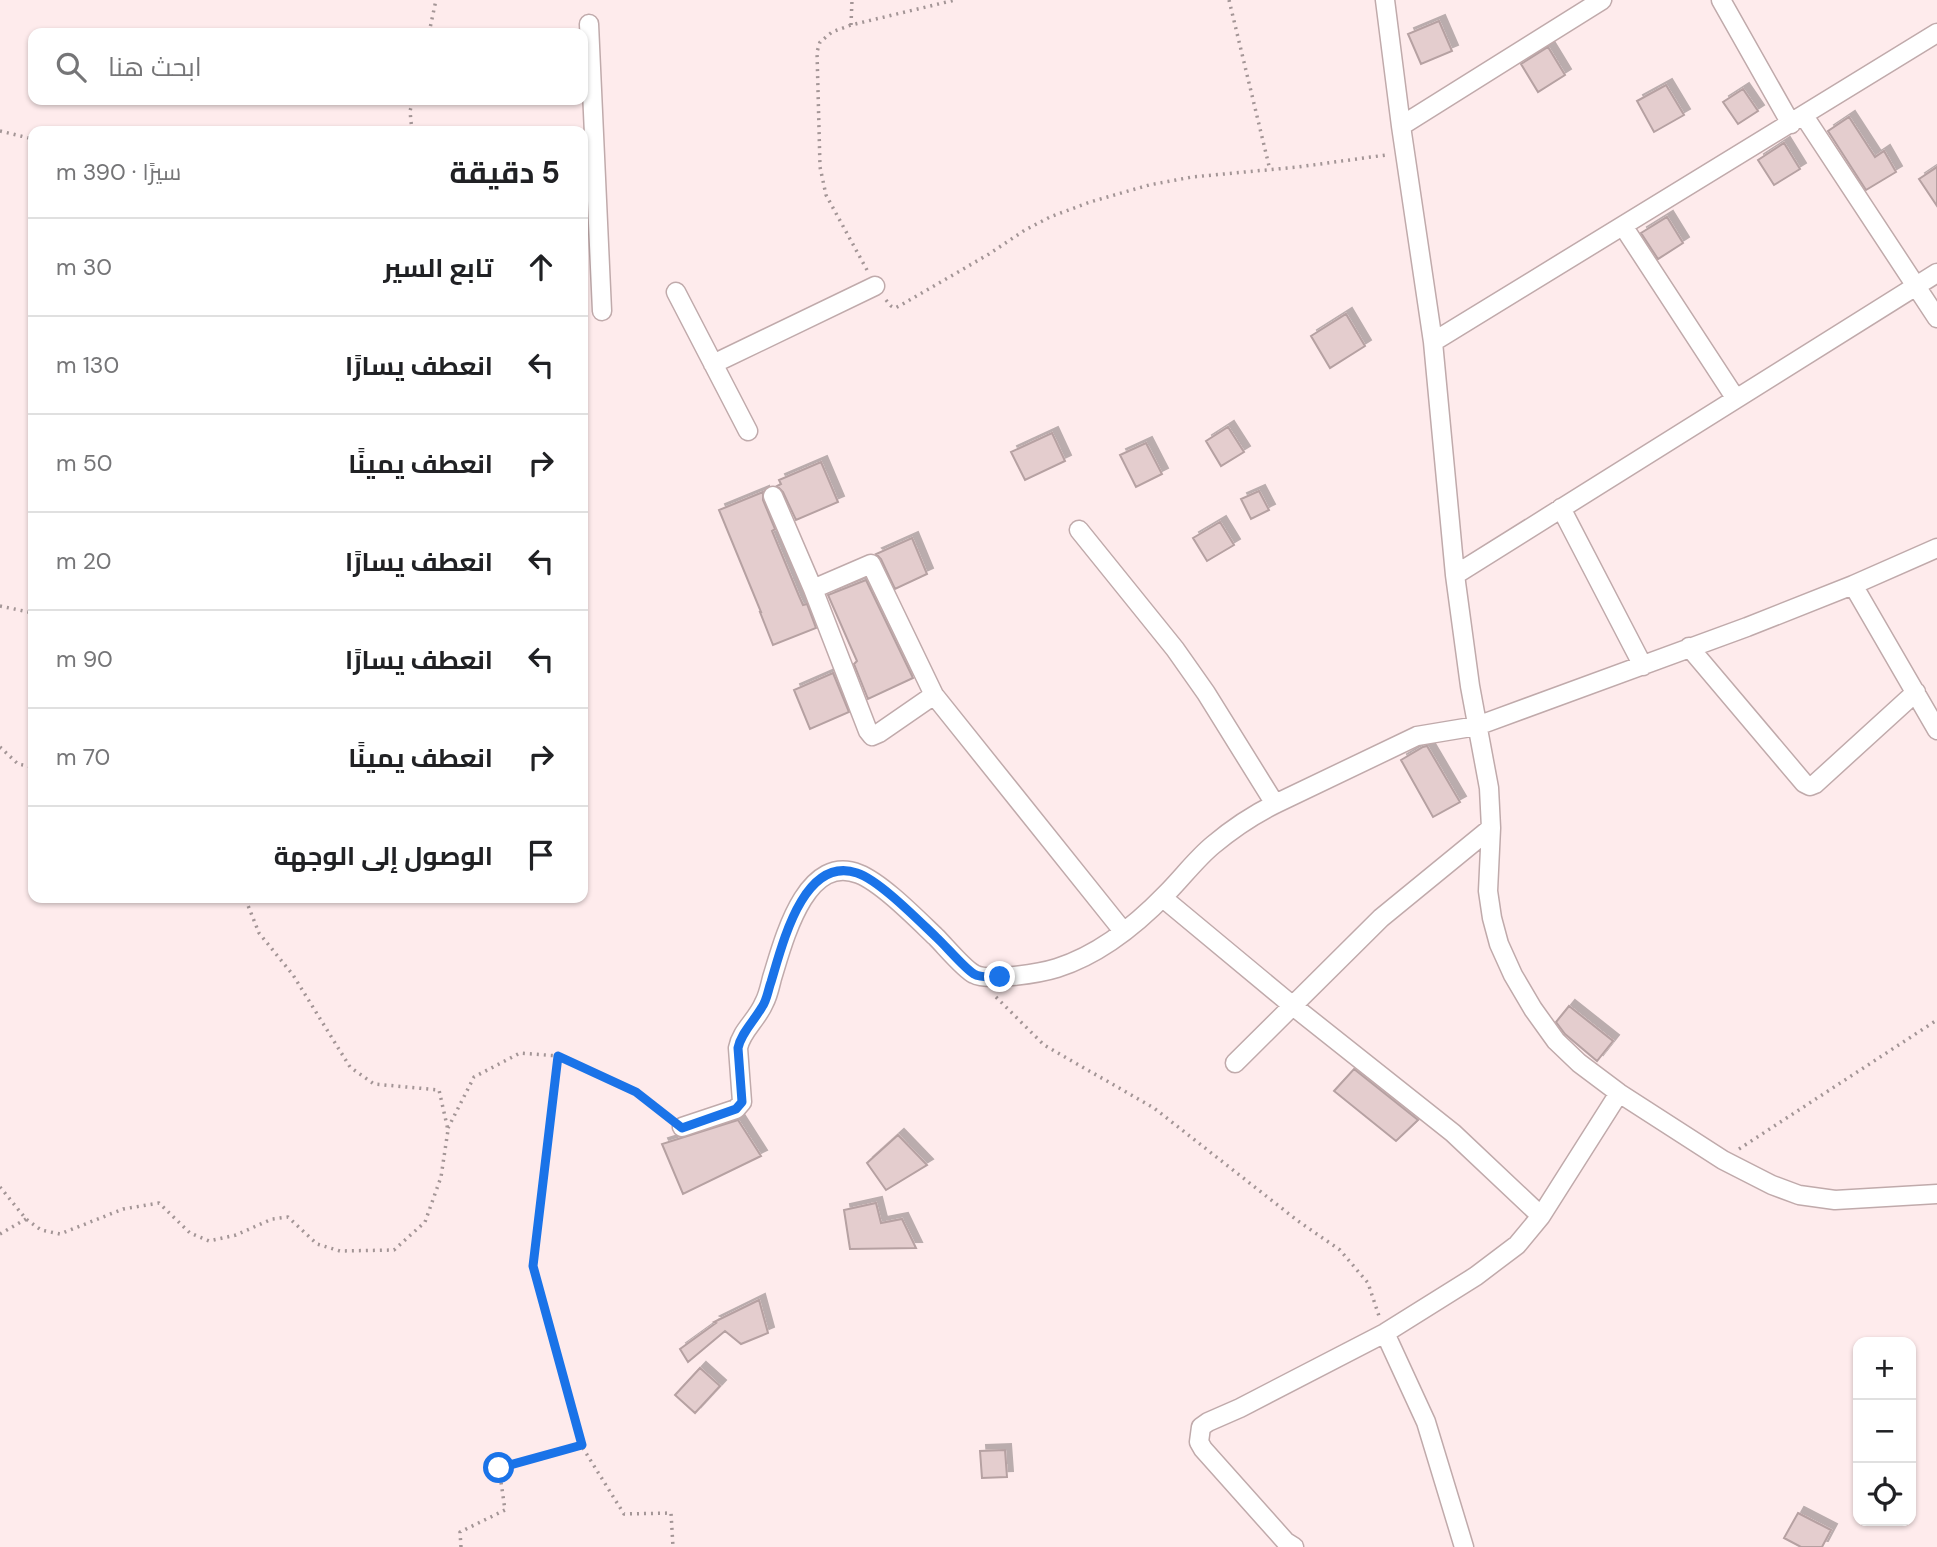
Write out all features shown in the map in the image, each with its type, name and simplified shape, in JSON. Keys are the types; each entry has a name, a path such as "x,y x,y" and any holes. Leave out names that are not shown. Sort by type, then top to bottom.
{"street":[{"path":"1385,0 1433,342 1455,575 1489,788 1491,828 1488,891 1499,944 1513,975 1532,1009 1556,1041 1579,1063 1619,1093 1723,1160 1772,1185 1799,1195 1835,1200 1937,1194"},
{"path":"1401,126 1602,0"},
{"path":"1721,0 1798,120 1937,318"},
{"path":"589,24 602,311"},
{"path":"1433,342 1937,33"},
{"path":"1623,226 1736,399"},
{"path":"1455,575 1937,273"},
{"path":"713,364 875,286"},
{"path":"676,292 748,431"},
{"path":"773,496 872,736 934,695"},
{"path":"1561,508 1643,666"},
{"path":"1079,530 1175,649 1206,693 1275,804"},
{"path":"682,1128 736,1109 742,1102 738,1048 740,1040 764,1005 786,932 806,892 818,879 831,872 858,873 877,884 975,975 1000,977 1055,968 1082,959 1124,931 1163,898 1212,846 1256,813 1417,736 1477,726 1643,666 1853,585 1937,548"},
{"path":"813,589 871,564 934,695 1124,931"},
{"path":"1853,585 1937,730"},
{"path":"1689,647 1804,783 1810,786 1916,692"},
{"path":"1235,1063 1381,918 1491,828"},
{"path":"1163,898 1453,1133 1541,1216"},
{"path":"1294,1547 1286,1542 1203,1449 1199,1442 1201,1427 1385,1333 1476,1276 1517,1245 1541,1216 1619,1093"},
{"path":"1385,1333 1426,1422 1464,1547"}],"path":[{"path":"430,28 436,0"},
{"path":"851,25 852,0"},
{"path":"955,0 832,32 820,41 817,52 820,167 826,195 875,286 895,308 1025,230 1090,202 1149,185 1192,177 1270,170 1405,152"},
{"path":"1228,0 1270,170"},
{"path":"412,105 412,126"},
{"path":"0,131 28,138"},
{"path":"0,606 28,612"},
{"path":"0,747 18,764 28,766"},
{"path":"0,1187 26,1219 41,1230 60,1234 123,1209 159,1203 190,1233 209,1241 236,1235 272,1219 288,1217 317,1244 340,1251 394,1250 425,1223 441,1177 447,1130 439,1090 374,1084 349,1067 293,975 259,933 247,903"},
{"path":"975,975 1044,1045 1154,1108 1297,1221 1340,1250 1368,1283 1385,1333"},
{"path":"1723,1160 1937,1020"},
{"path":"447,1130 474,1077 520,1053 558,1056 636,1092 682,1128"},
{"path":"558,1056 533,1266 582,1445 624,1514 671,1513 673,1547"},
{"path":"0,1234 26,1219"},
{"path":"461,1547 460,1532 505,1510 499,1468 582,1445"}],"building":[{"path":"1439,21 1452,51 1421,64 1408,34"},
{"path":"1548,47 1565,75 1538,92 1521,64"},
{"path":"1666,85 1684,115 1654,132 1637,101"},
{"path":"1743,89 1758,111 1738,124 1723,102"},
{"path":"1849,117 1875,157 1884,151 1896,172 1866,190 1828,131"},
{"path":"1784,143 1800,169 1774,185 1758,160"},
{"path":"1937,167 1937,206 1919,179"},
{"path":"1667,217 1683,243 1658,259 1641,233"},
{"path":"1346,314 1365,346 1330,368 1311,336"},
{"path":"1228,427 1244,452 1221,466 1206,441"},
{"path":"1052,433 1065,461 1025,480 1011,452"},
{"path":"1146,443 1162,474 1136,487 1120,455"},
{"path":"821,462 838,502 796,520 783,492 777,486 781,484 779,480"},
{"path":"1259,491 1269,510 1251,519 1241,499"},
{"path":"763,492 763,500 775,529 772,531 803,605 807,604 816,628 773,645 719,510"},
{"path":"1220,522 1234,545 1207,561 1193,538"},
{"path":"912,538 927,574 895,589 876,554"},
{"path":"866,580 913,678 868,699 854,664 857,661 828,595"},
{"path":"833,673 849,712 810,729 794,690"},
{"path":"1427,746 1460,802 1433,817 1401,760"},
{"path":"1569,1006 1613,1041 1597,1061 1565,1034 1556,1022"},
{"path":"1354,1069 1418,1120 1396,1141 1334,1091"},
{"path":"738,1120 761,1156 683,1194 662,1144"},
{"path":"898,1135 927,1165 886,1190 867,1163"},
{"path":"876,1203 881,1223 902,1219 916,1248 850,1249 844,1210"},
{"path":"759,1300 768,1333 741,1344 725,1331 688,1362 680,1349 716,1323 714,1322"},
{"path":"700,1368 720,1386 695,1413 675,1395"},
{"path":"1005,1450 1007,1477 982,1478 980,1451"},
{"path":"1798,1513 1831,1530 1822,1547 1801,1547 1784,1538"}],"route":[{"path":"499,1468 582,1445 533,1266 558,1056 636,1092 682,1128 736,1109 742,1102 738,1048 740,1040 764,1005 786,932 806,892 818,879 831,872 858,873 877,884 975,975 1000,977"}]}
